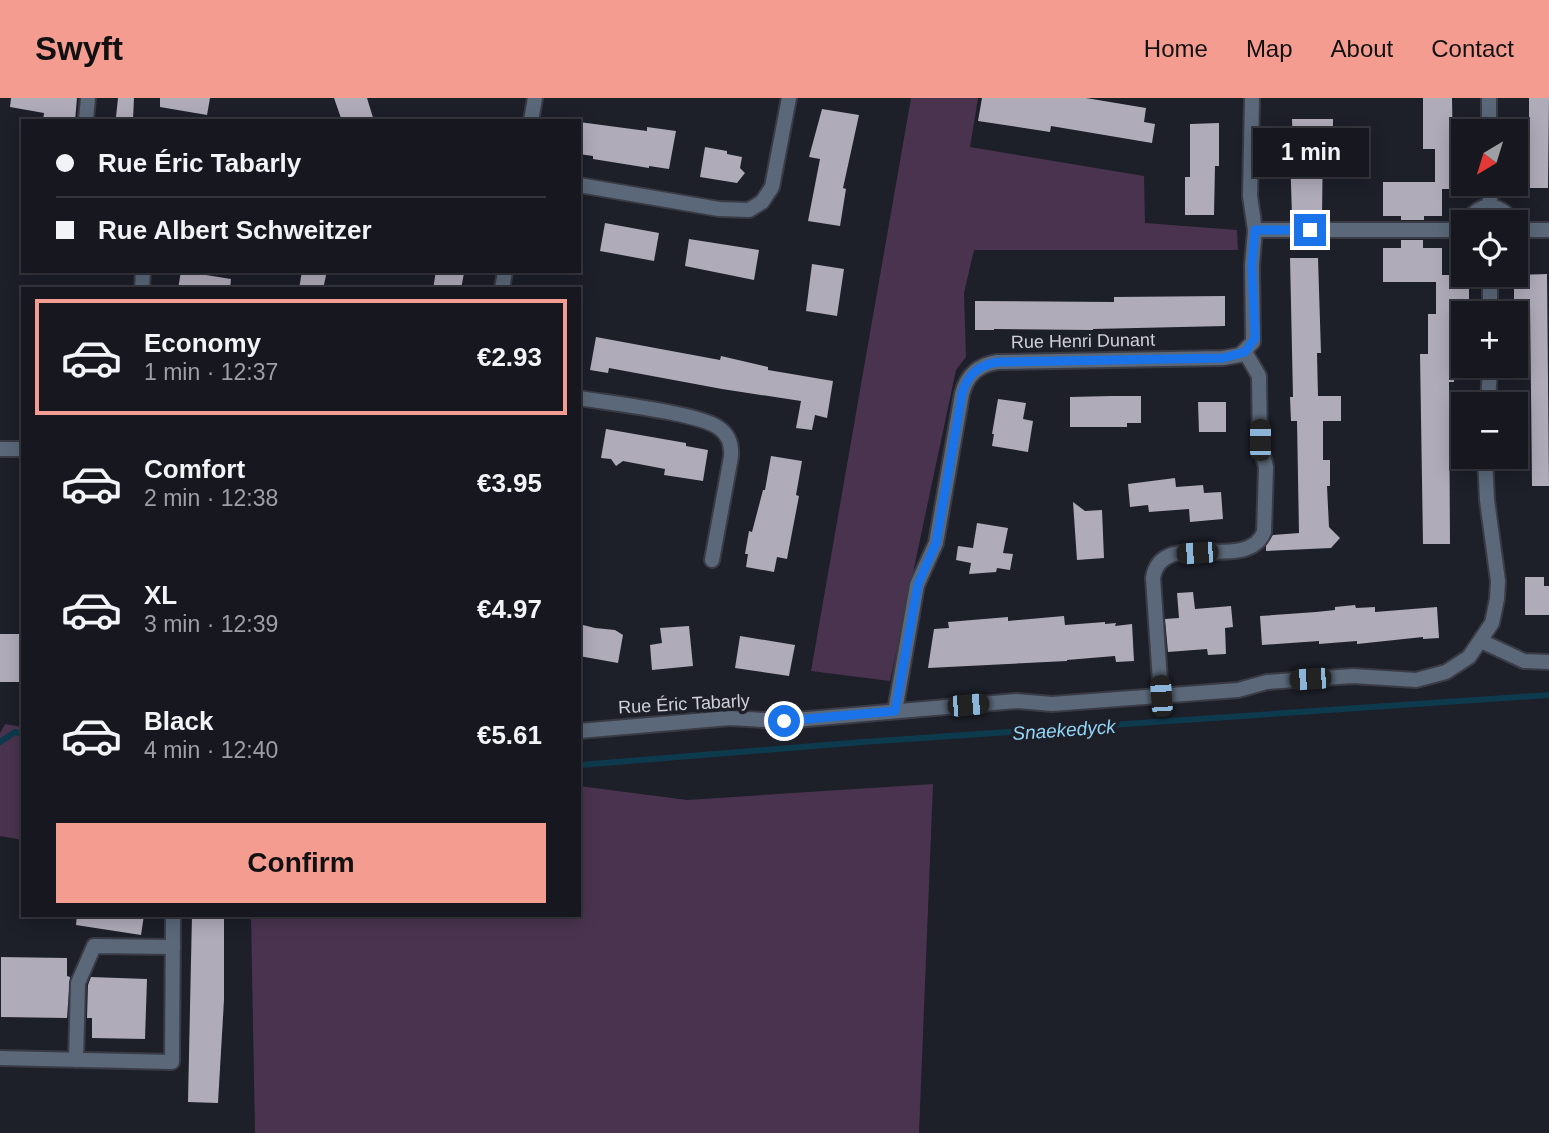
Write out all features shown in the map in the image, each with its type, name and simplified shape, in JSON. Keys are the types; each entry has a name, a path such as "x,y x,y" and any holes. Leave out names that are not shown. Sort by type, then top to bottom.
{"street":[{"path":"86,118 88,98"},
{"path":"531,119 536,98"},
{"path":"581,185 719,209 749,210 762,202 775,179 789,98"},
{"path":"1489,98 1489,119"},
{"path":"1161,696 1153,578 1157,564 1168,555 1248,548 1261,539 1264,532 1266,467 1260,444 1259,376 1245,352 1255,338 1252,265 1255,230 1250,195 1247,99"},
{"path":"1490,196 1490,206"},
{"path":"1480,210 1490,206 1503,210"},
{"path":"1255,230 1451,230"},
{"path":"1528,230 1549,230"},
{"name":"Rue Henri Dunant","path":"895,711 918,584 936,543 962,394 970,375 985,364 998,362 1223,358 1245,352"},
{"path":"581,398 704,420 724,431 730,443 731,457 712,560"},
{"path":"0,449 21,449"},
{"name":"Rue Éric Tabarly","path":"581,731 730,718 784,721 1016,701 1045,705 1238,690 1267,682 1353,676 1423,679 1446,673 1469,657 1495,615 1498,590 1486,469"},
{"path":"1481,641 1524,661 1549,662"},
{"path":"0,1058 172,1062 173,917"},
{"path":"76,1060 78,984 94,946 173,947"}],"shaded area":[{"path":"911,98 978,98 970,147 1144,176 1145,223 1237,230 1238,250 974,250 964,293 966,357 956,370 890,681 811,671"},
{"path":"5,724 21,727 21,840 0,836 0,733"},
{"path":"933,784 919,1133 255,1133 251,917 581,917 581,786 687,800"}],"building":[{"path":"11,98 77,98 75,119 43,119 44,113 10,107"},
{"path":"118,98 134,98 133,119 116,117"},
{"path":"160,98 210,98 207,115 160,107"},
{"path":"334,98 367,98 373,119 341,119"},
{"path":"982,98 1086,98 1146,108 1144,122 1155,124 1152,143 1051,126 1050,132 978,121"},
{"path":"1423,98 1452,98 1451,189 1442,189 1442,216 1424,216 1424,220 1401,220 1401,216 1383,216 1383,182 1435,182 1435,149 1423,149"},
{"path":"1529,98 1549,98 1548,188 1528,188"},
{"path":"822,109 859,115 843,188 846,189 840,226 808,221 820,159 809,157"},
{"path":"1292,119 1333,119 1333,139 1323,139 1322,217 1292,217"},
{"path":"581,122 647,131 647,127 676,131 669,169 593,159 593,156 581,154"},
{"path":"1219,123 1219,166 1215,166 1214,215 1185,215 1185,177 1190,177 1190,124"},
{"path":"705,147 742,157 740,168 745,173 737,183 700,177"},
{"path":"605,223 659,233 654,261 600,251"},
{"path":"689,239 759,250 754,280 685,266"},
{"path":"1401,240 1423,240 1423,248 1442,248 1442,275 1451,275 1451,287 1469,287 1469,301 1451,301 1451,378 1454,378 1454,382 1449,382 1450,544 1423,544 1420,354 1428,354 1428,314 1436,314 1436,282 1383,282 1383,248 1401,248"},
{"path":"1290,258 1318,258 1321,353 1317,353 1318,396 1341,396 1341,421 1323,421 1323,460 1330,460 1330,486 1327,486 1329,527 1340,538 1331,548 1266,551 1266,545 1273,535 1299,533 1297,421 1291,421 1290,397 1293,397"},
{"path":"812,264 844,269 837,316 806,311"},
{"path":"181,273 231,279 230,287 178,287"},
{"path":"302,273 327,273 323,287 299,287"},
{"path":"436,273 464,273 461,287 433,287"},
{"path":"1547,274 1549,486 1532,486 1530,304 1528,301 1514,301 1514,287 1528,287 1528,275"},
{"path":"1225,296 1225,326 975,330 975,301 1114,302 1114,297"},
{"path":"596,337 720,360 721,356 768,367 768,370 833,381 827,418 815,415 812,430 796,428 801,401 609,368 608,373 590,370"},
{"path":"1141,396 1141,423 1127,423 1127,427 1070,427 1070,397"},
{"path":"998,399 1026,403 1023,419 1033,421 1028,452 992,446"},
{"path":"1198,402 1226,402 1226,432 1199,432"},
{"path":"606,429 686,443 686,446 708,450 703,481 664,475 665,469 623,461 616,466 611,459 601,458"},
{"path":"771,456 802,461 796,495 799,496 787,559 777,557 774,572 746,567 748,554 745,554 749,531 752,532 765,490"},
{"path":"1175,478 1176,487 1203,485 1204,493 1221,492 1223,519 1190,522 1189,509 1149,512 1148,505 1130,507 1128,484"},
{"path":"1073,502 1085,511 1102,510 1104,558 1077,560"},
{"path":"977,523 1008,528 1003,553 1013,554 1010,570 997,568 996,572 969,574 971,563 956,560 958,546 973,548"},
{"path":"1525,577 1544,577 1544,586 1549,586 1549,615 1525,615"},
{"path":"1193,592 1195,609 1231,606 1233,627 1225,628 1226,654 1208,655 1207,649 1168,652 1165,619 1179,618 1177,593"},
{"path":"1355,605 1356,608 1375,607 1375,612 1437,607 1439,638 1423,637 1357,644 1357,641 1319,644 1319,641 1262,645 1260,616 1335,610 1335,607"},
{"path":"1064,616 1065,625 1105,622 1116,623 1115,626 1132,624 1134,661 1116,662 1115,656 928,668 934,629 949,628 948,622 1008,617 1008,621"},
{"path":"581,624 615,630 623,635 618,663 581,656"},
{"path":"689,626 693,666 652,670 650,645 662,643 660,628"},
{"path":"0,634 21,634 19,682 0,682"},
{"path":"740,636 795,645 789,676 735,668"},
{"path":"77,917 144,917 141,935 76,925"},
{"path":"192,917 224,917 224,1000 218,1103 188,1102"},
{"path":"1,957 67,958 67,976 70,977 67,1018 1,1017"},
{"path":"91,977 147,979 145,1039 92,1038 92,1018 87,1018 88,985"}],"waterway":[{"name":"Snaekedyck","path":"581,765 863,742 1549,695"},
{"name":"Snaekedyck","path":"0,742 15,732 21,734"}],"route":[{"path":"784,721 895,711 919,577 936,543 962,394 970,375 985,364 998,362 1223,358 1240,355 1255,338 1252,265 1255,230 1310,230"}]}
